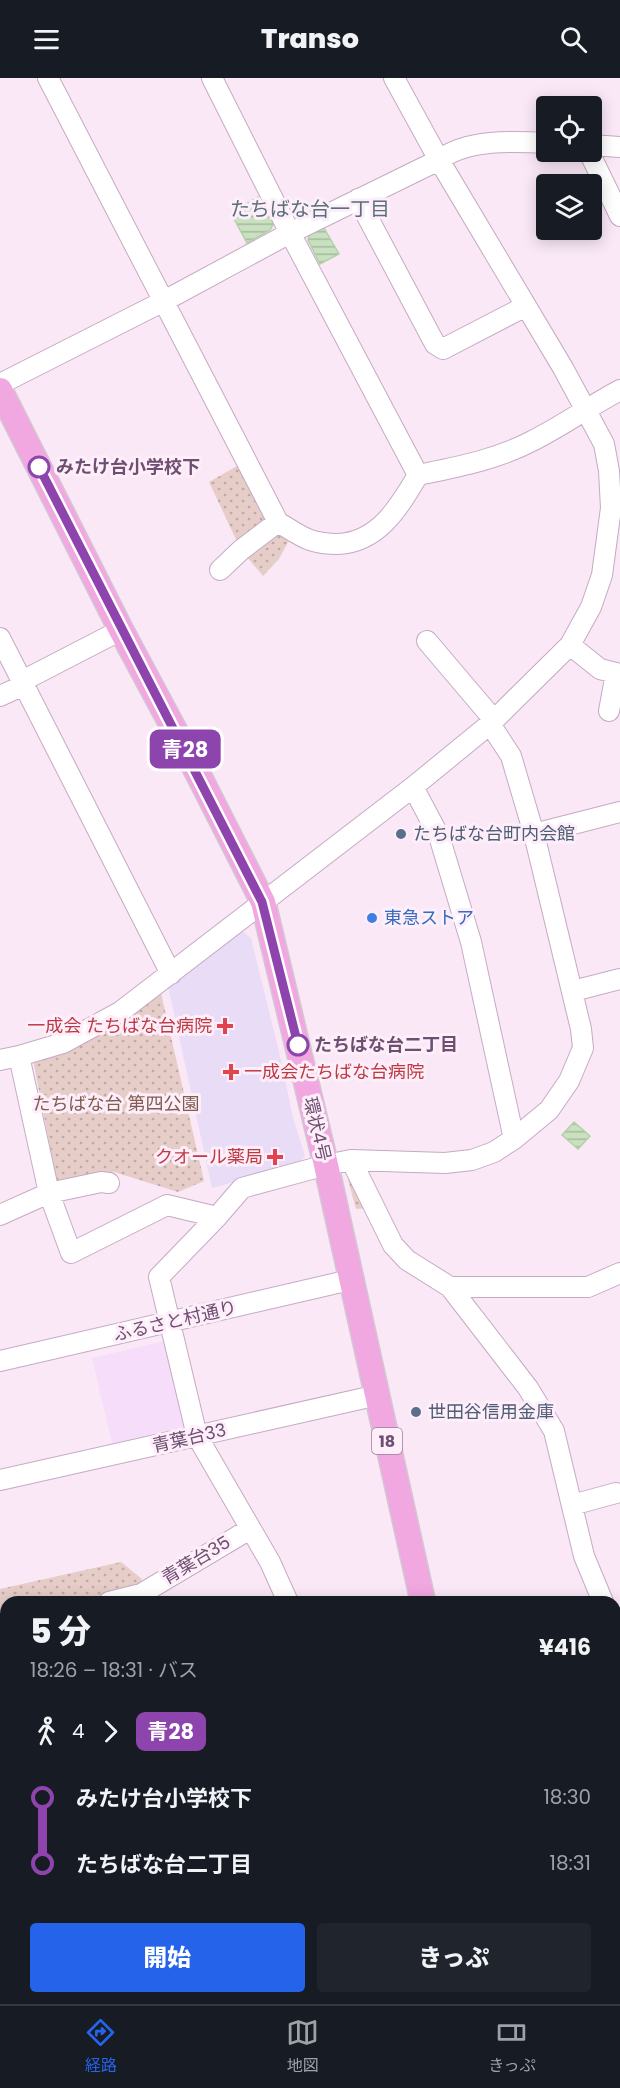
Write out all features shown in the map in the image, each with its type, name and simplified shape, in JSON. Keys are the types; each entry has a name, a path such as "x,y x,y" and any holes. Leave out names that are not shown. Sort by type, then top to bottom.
{"main road":[{"name":"環状4号","path":"0,390 262,902 326,1166 422,1596"}],"street":[{"path":"48,78 278,522 311,541 329,544 348,543 366,537 393,515 418,475 482,462 507,452 532,441 620,390"},
{"path":"212,78 418,475"},
{"path":"0,1060 63,1043 120,1012 171,974 413,787 492,722 570,645 591,607 602,576 611,508 609,471 604,444 394,78"},
{"path":"0,384 447,154 492,142 536,143"},
{"path":"602,146 620,147"},
{"path":"594,162 620,216"},
{"path":"358,199 435,344 443,349 526,306"},
{"path":"220,570 241,550 278,522"},
{"path":"0,696 24,685 30,677 122,630"},
{"path":"0,638 171,974"},
{"path":"285,1596 270,1562 197,1436 159,1278 218,1217 242,1188 351,1160 445,1163 472,1160 494,1152 514,1139 549,1110 569,1081 583,1048 573,991 534,834 511,756 492,722 426,641"},
{"path":"570,645 600,669 618,674 609,711"},
{"path":"413,787 439,836 471,942 514,1139"},
{"path":"534,834 620,812"},
{"path":"573,991 620,979"},
{"path":"19,1056 49,1194 71,1253 167,1205 218,1217"},
{"path":"351,1160 393,1245 407,1260 450,1287 528,1388 554,1431 584,1556 601,1596"},
{"path":"0,1215 49,1194 101,1182 109,1183"},
{"path":"450,1287 588,1287 620,1273"},
{"name":"ふるさと村通り","path":"0,1361 351,1280"},
{"name":"青葉台33","path":"0,1480 378,1395"},
{"path":"572,1505 616,1493"},
{"name":"青葉台35","path":"133,1596 141,1594 250,1529"}],"shaded area":[{"path":"258,197 274,223 270,230 247,243 231,213"},
{"path":"324,228 339,254 320,264 308,240 310,234"},
{"name":"一成会 たちばな台病院","path":"240,929 251,938 293,1118 305,1156 297,1165 212,1188 168,986"},
{"path":"574,1122 590,1136 578,1149 562,1135"},
{"path":"164,1341 168,1342 188,1427 179,1433 113,1447 92,1358"}],"green space":[{"path":"237,466 273,525 288,542 279,559 263,576 241,550 209,482"},
{"name":"たちばな台 第四公園","path":"161,993 204,1181 178,1192 114,1172 57,1183 33,1060 75,1048 124,1021"},
{"path":"355,1178 368,1208 356,1209 348,1180"},
{"path":"121,1562 142,1579 137,1588 106,1596 0,1596 0,1589"}],"bus line":[{"name":"青28","path":"39,467 262,902 298,1045"}],"place":[{"name":"みたけ台小学校下","path":"39,467"},
{"name":"たちばな台町内会館","path":"401,834"},
{"name":"東急ストア","path":"372,918"},
{"name":"一成会 たちばな台病院","path":"225,1026"},
{"name":"たちばな台二丁目","path":"298,1045"},
{"name":"一成会たちばな台病院","path":"231,1072"},
{"name":"クオール薬局","path":"275,1157"},
{"name":"世田谷信用金庫","path":"416,1412"}],"district":[{"name":"たちばな台一丁目","path":"310,209"}]}
